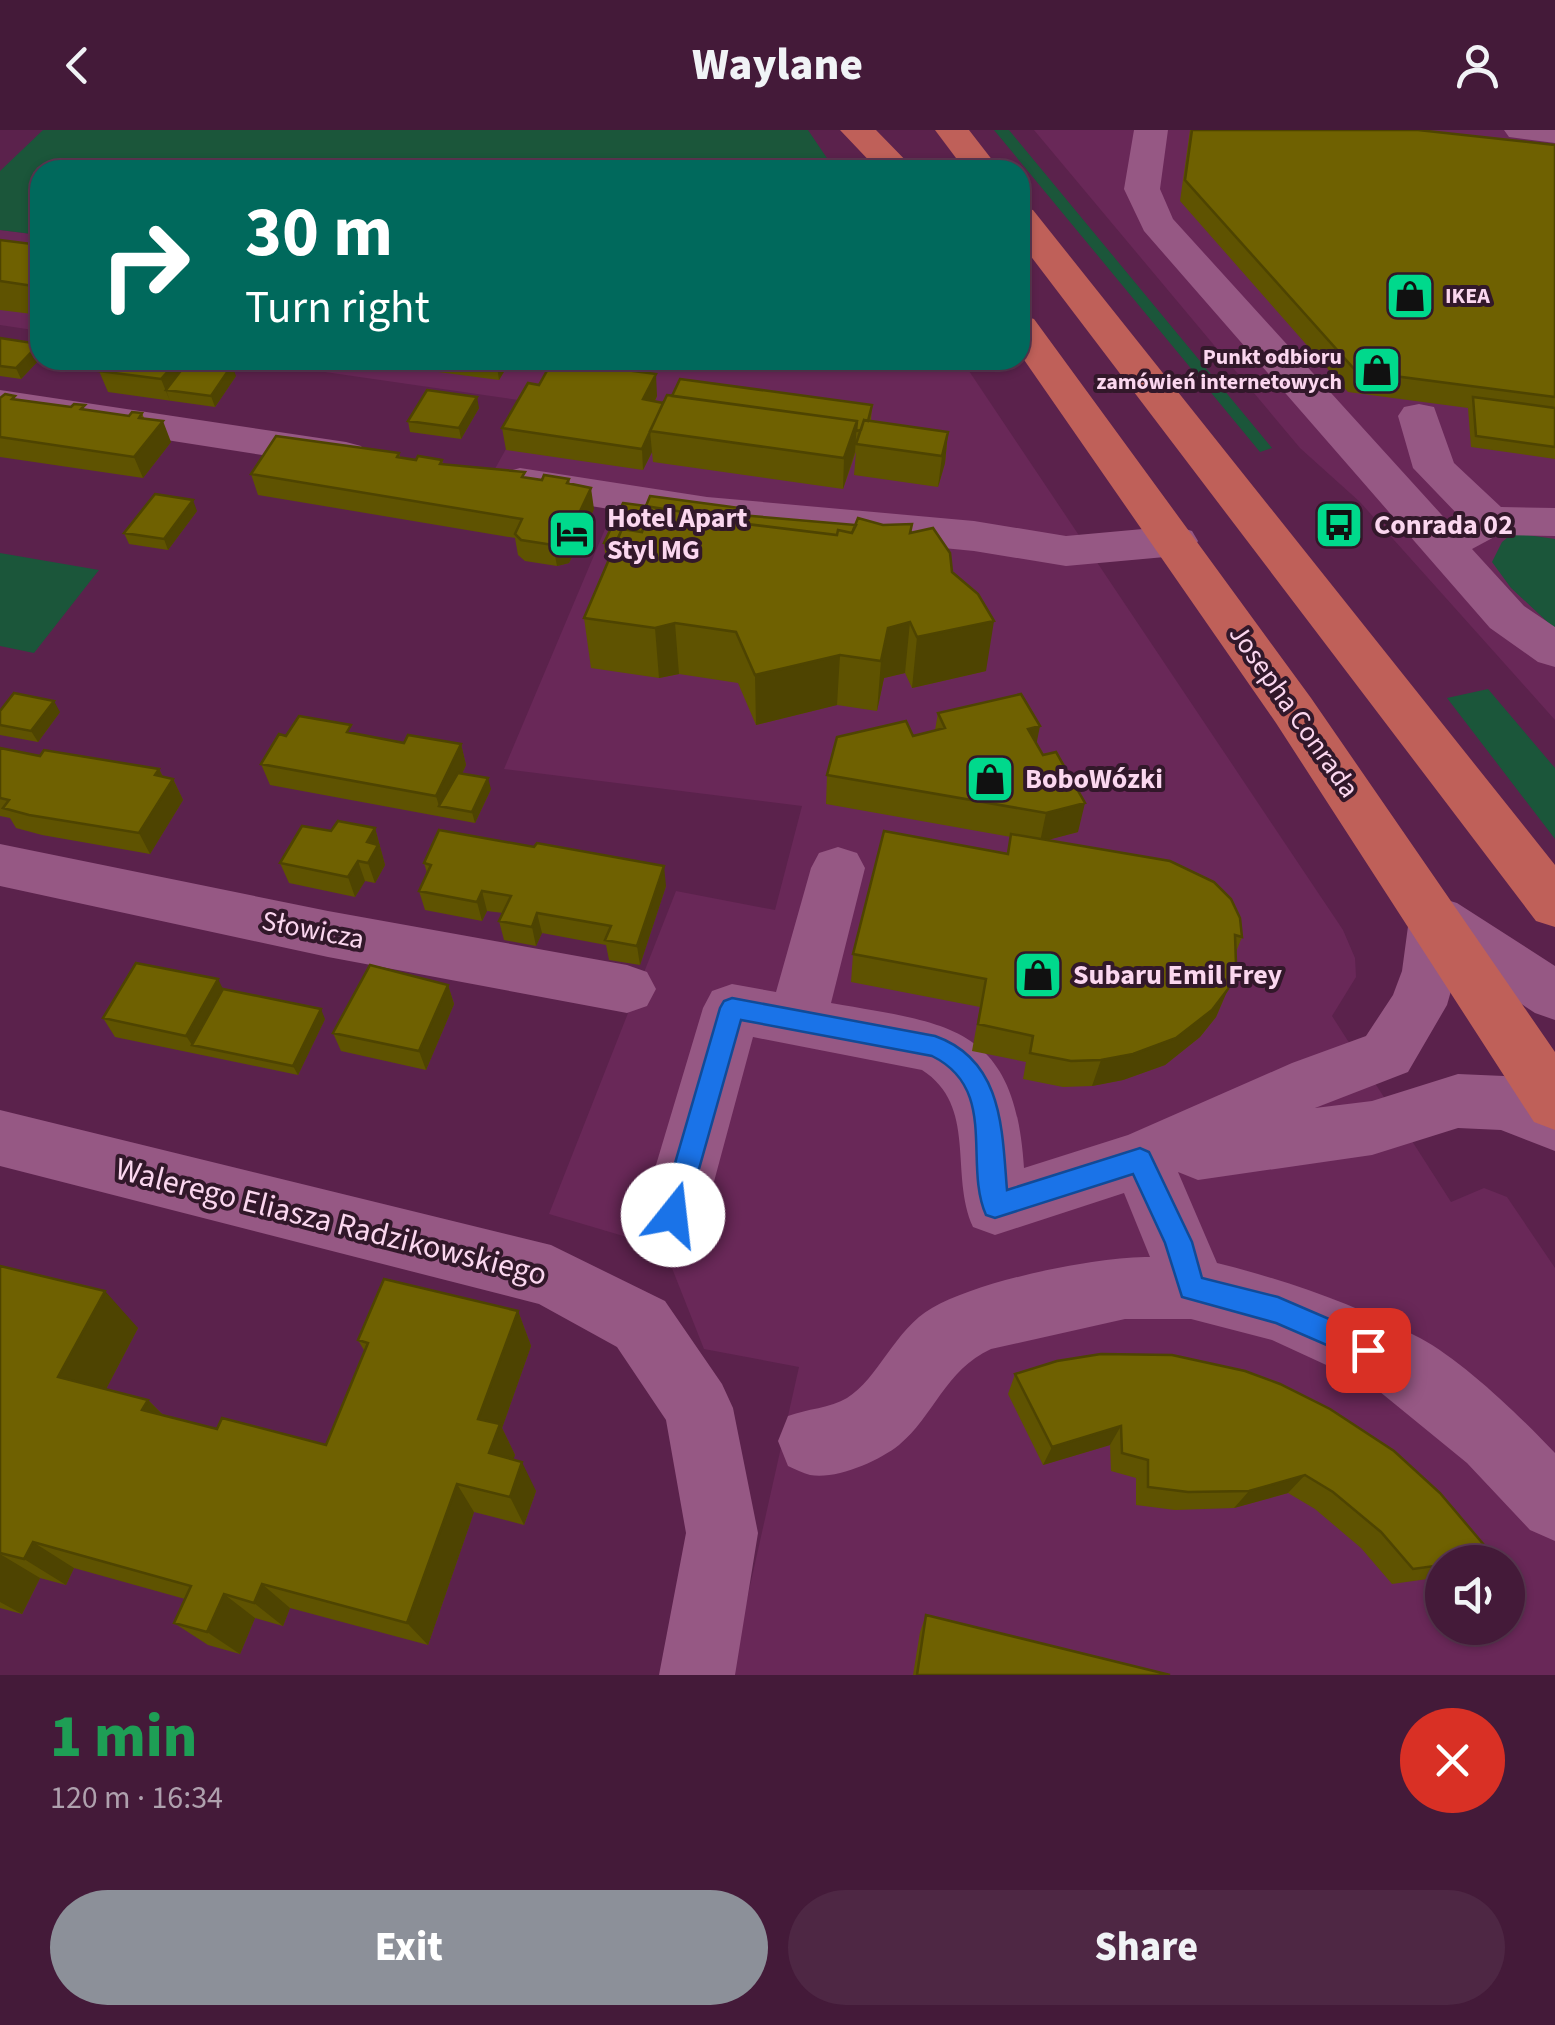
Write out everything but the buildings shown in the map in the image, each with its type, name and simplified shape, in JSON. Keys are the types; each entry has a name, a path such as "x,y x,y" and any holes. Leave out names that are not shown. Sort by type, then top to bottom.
{"main road":[{"path":"857,130 888,160"},
{"path":"880,130 900,160"},
{"path":"955,132 976,160"},
{"path":"1030,231 1555,904"},
{"name":"Josepha Conrada","path":"1030,341 1176,541 1437,919 1555,1103"}],"street":[{"path":"1151,130 1142,189 1157,223 1507,617 1555,650"},
{"path":"1521,130 1555,134"},
{"path":"0,402 393,463"},
{"path":"1419,416 1434,468 1490,521"},
{"path":"471,475 707,511 974,536 1066,552 1176,541"},
{"path":"1450,553 1461,536 1490,521 1555,522"},
{"name":"Słowicza","path":"0,865 328,934 627,989"},
{"path":"798,1021 838,868"},
{"path":"673,1215 732,1008 935,1046 955,1056 980,1089 987,1110 995,1206 1140,1160 1313,1081 1387,1054 1418,1006 1430,971 1437,919 1555,996"},
{"path":"1140,1160 1372,1128 1458,1101 1504,1103 1555,1124"},
{"name":"Walerego Eliasza Radzikowskiego","path":"0,1138 550,1276 640,1324 698,1408 722,1533 697,1675"},
{"path":"1140,1160 1178,1242 1191,1288"},
{"path":"813,1441 852,1434 876,1420 925,1357 954,1332 986,1318 1125,1288 1191,1288 1278,1310 1398,1363 1492,1438 1555,1505"}],"shaded area":[{"path":"1034,130 1555,130 1555,720 1360,502 1300,448"},
{"path":"0,230 30,234 30,330 0,325"},
{"path":"311,370 968,370 1343,930 1355,958 1356,977 1332,1016 1451,1202 1484,1188 1507,1197 1555,1268 1555,1675 730,1675 799,1367 704,1349 664,1248 549,1214 676,891 775,910 802,806 504,769 616,503 486,485 532,402"}],"green space":[{"path":"43,130 808,130 828,160 30,160 30,234 0,230 0,171"},
{"path":"994,130 1009,130 1272,448 1260,452 1030,174 1030,160 1019,160"},
{"path":"1513,533 1555,539 1555,629 1511,588 1492,562 1502,542"},
{"path":"0,553 99,570 34,653 0,646"},
{"path":"1488,689 1555,768 1555,839 1447,698"}],"place":[{"name":"IKEA","path":"1410,296"},
{"name":"Punkt odbioru zamówień internetowych","path":"1377,370"},
{"name":"Conrada 02","path":"1339,525"},
{"name":"Hotel Apart Styl MG","path":"572,534"},
{"name":"BoboWózki","path":"990,779"},
{"name":"Subaru Emil Frey","path":"1038,975"}],"route":[{"path":"673,1215 732,1008 935,1046 955,1056 980,1089 990,1132 995,1206 1140,1160 1178,1242 1191,1288 1278,1310 1368,1350"}]}
